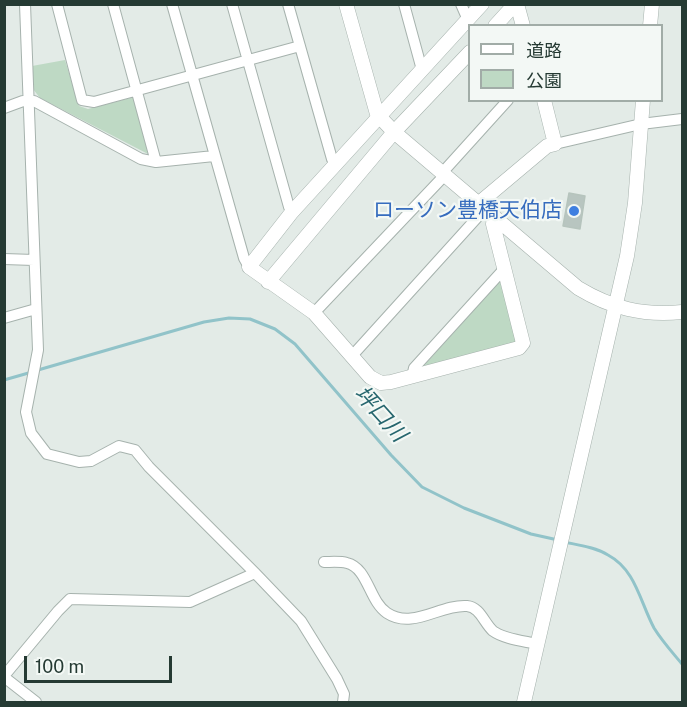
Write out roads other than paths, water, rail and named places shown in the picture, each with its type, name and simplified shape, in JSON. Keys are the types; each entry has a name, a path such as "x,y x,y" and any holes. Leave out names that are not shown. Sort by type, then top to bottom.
{"street":[{"path":"25,4 38,350 26,412 31,433 47,454 79,462 90,461 119,446 135,450 301,621 337,679 344,694 343,702"},
{"path":"57,4 82,100 94,102 300,46"},
{"path":"113,4 156,162"},
{"path":"172,4 244,258 249,267 268,282 314,312 370,377 381,383 412,377 519,348 524,343 493,225 485,210"},
{"path":"232,4 292,212"},
{"path":"288,4 332,159 336,165"},
{"path":"346,4 377,114 394,132 578,288 615,306 646,313 682,312"},
{"path":"404,4 422,70"},
{"path":"461,4 468,20"},
{"path":"249,267 292,212 482,4"},
{"path":"497,24 516,4 522,24"},
{"path":"650,24 651,4"},
{"path":"268,282 394,132 468,54"},
{"path":"4,108 29,100 34,101 141,159 156,162 214,156"},
{"path":"314,312 443,174 506,102"},
{"path":"544,102 555,144"},
{"path":"524,702 627,256 643,102"},
{"path":"351,357 485,210 547,146 641,124 682,119"},
{"path":"4,259 34,260"},
{"path":"412,377 414,368 504,269"},
{"path":"4,318 36,309"},
{"path":"324,562 347,563 355,567 377,603 386,612 399,618 414,619 457,606 470,606 477,610 493,630 502,635 537,644"},
{"path":"36,702 4,676 70,599 190,602 255,573"}],"waterway":[{"name":"坪口川","path":"38,370 204,322 229,318 250,319 275,329 295,344 391,455 422,487 464,508 531,534 558,540"},
{"name":"坪口川","path":"4,380 32,372"},
{"name":"坪口川","path":"564,542 603,552 625,569 636,587 654,628 682,664"}],"place":[{"name":"ローソン豊橋天伯店","path":"574,211"}]}
